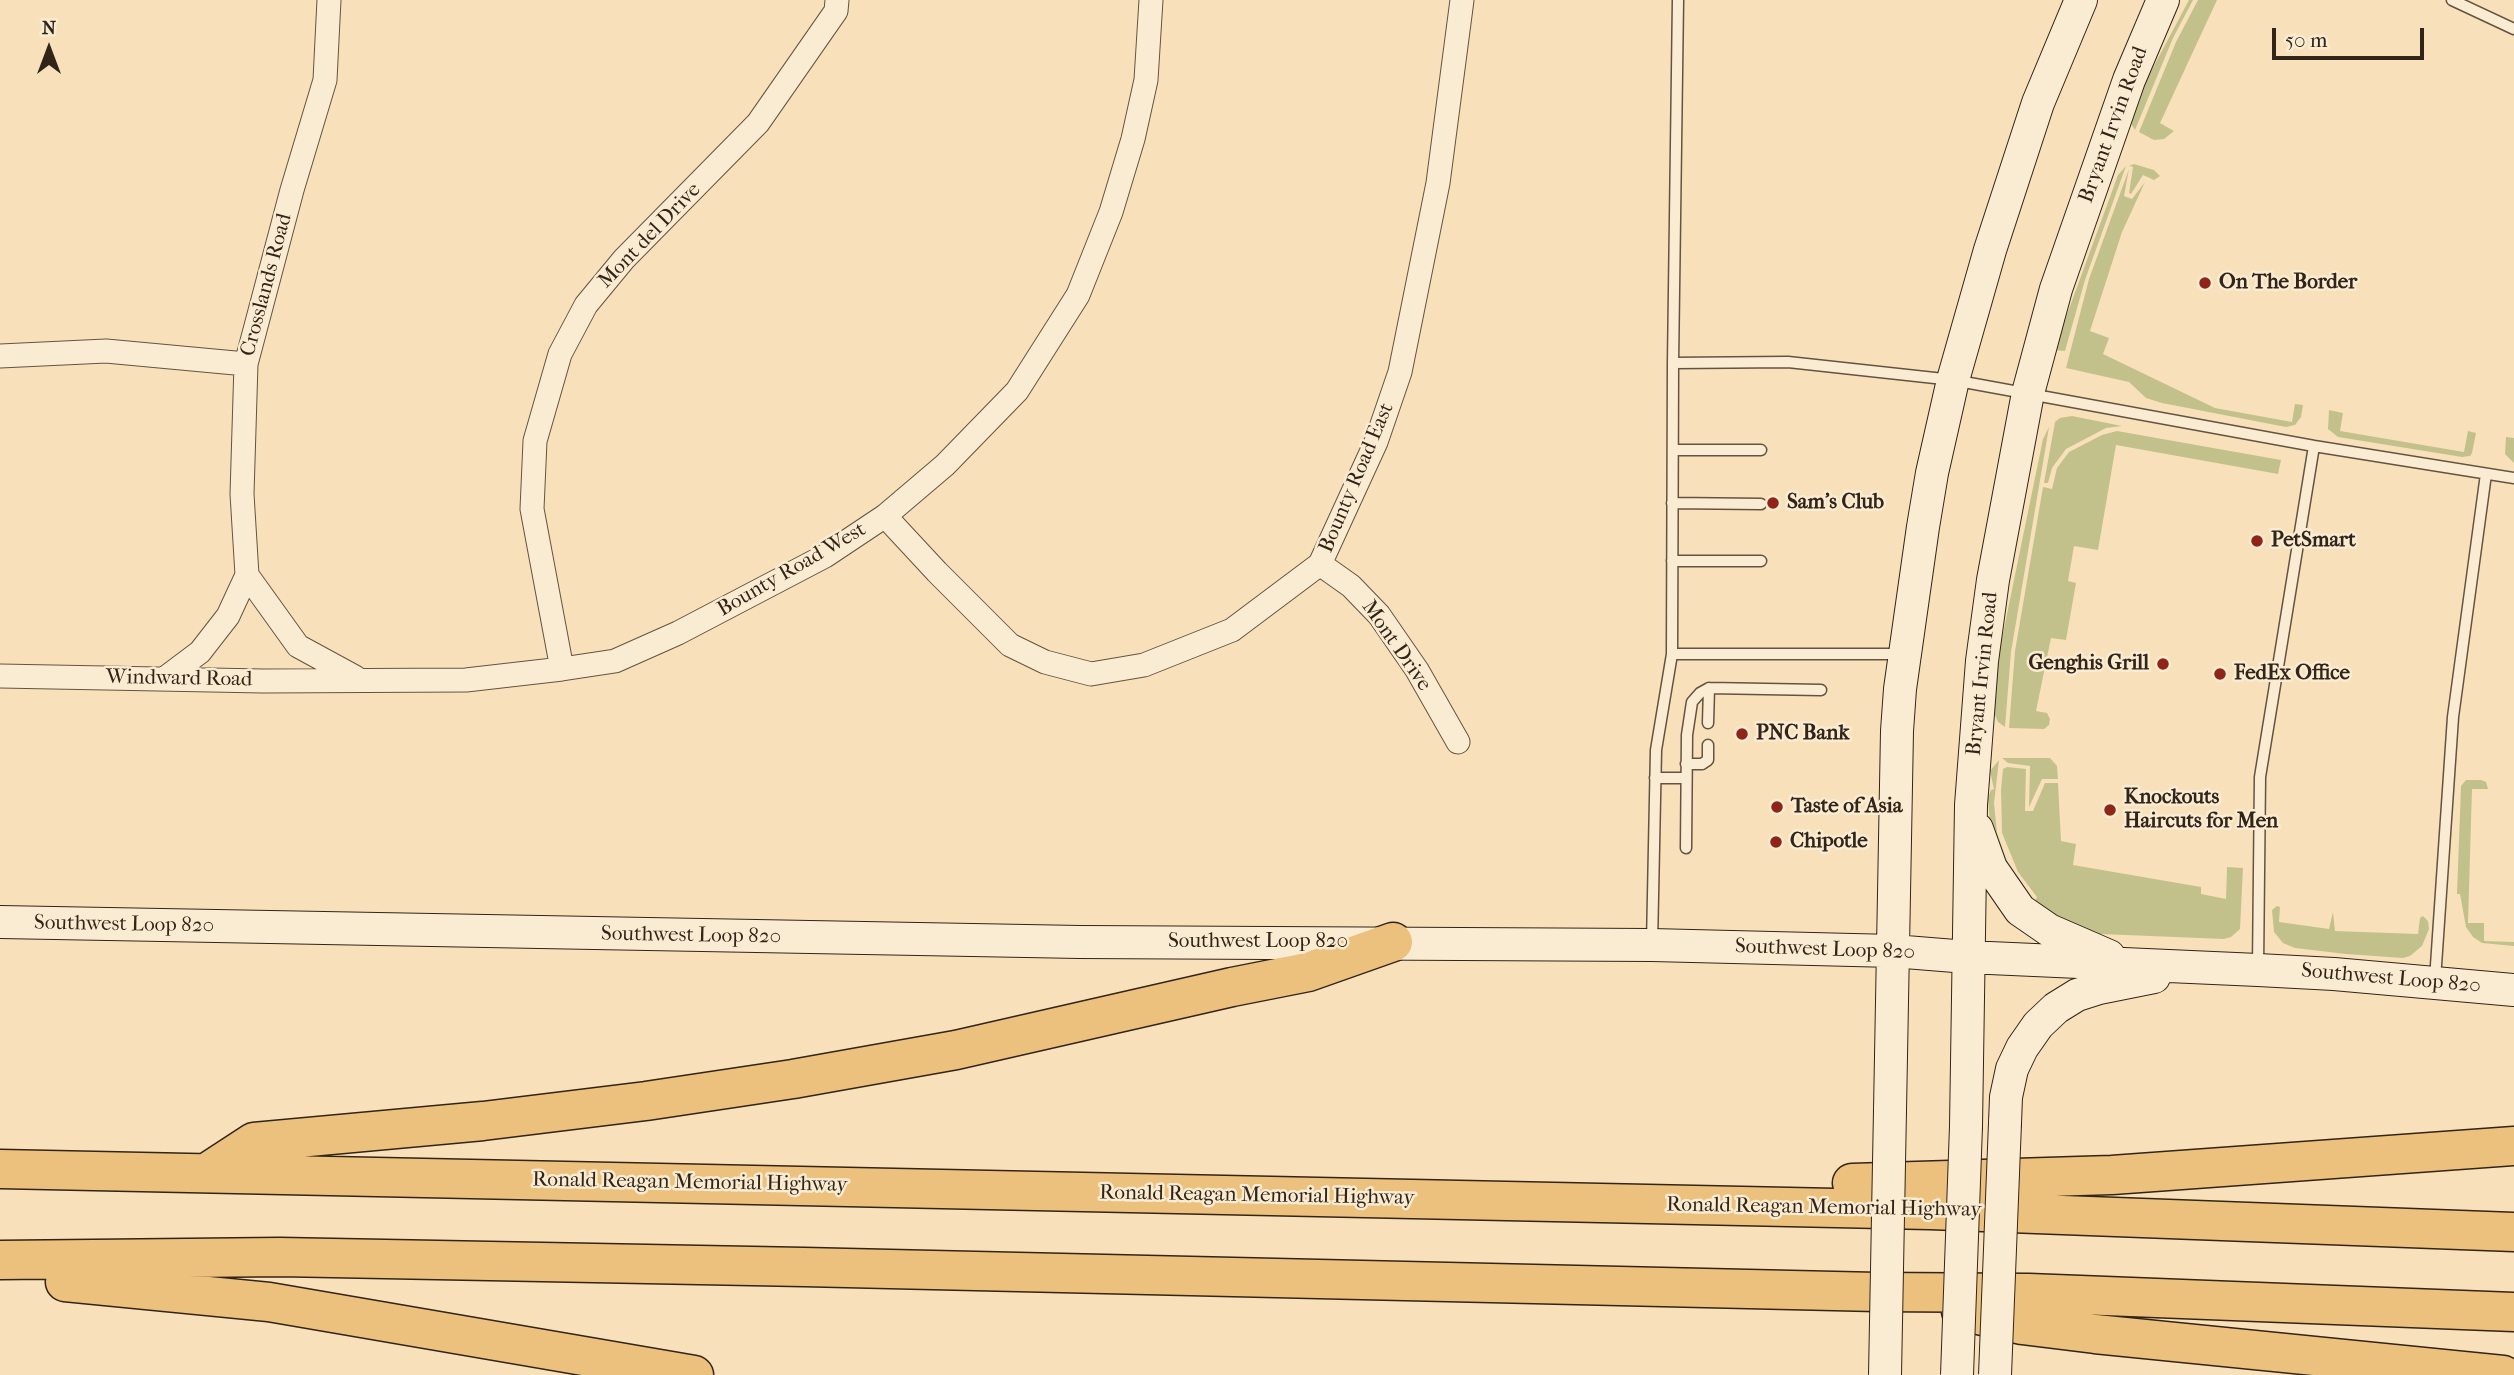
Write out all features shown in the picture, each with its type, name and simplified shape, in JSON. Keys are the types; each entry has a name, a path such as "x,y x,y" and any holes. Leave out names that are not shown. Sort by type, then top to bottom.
{"highway":[{"path":"208,1172 254,1142 483,1121 646,1101 793,1079 956,1050 1308,972 1393,942"},
{"path":"1173,1194 1210,1173 1808,1184 2112,1175 2514,1146"},
{"name":"Ronald Reagan Memorial Highway","path":"0,1169 1930,1210 2514,1232"},
{"path":"0,1260 293,1258 804,1266 1877,1292 2029,1293 2514,1312"},
{"path":"0,1279 86,1283 269,1302 694,1375"},
{"path":"1877,1292 2022,1325 2503,1375"}],"main road":[{"path":"1885,1375 1895,783 1900,690 1925,513 1953,380 1990,250 2038,103 2081,0"},
{"name":"Bryant Irvin Road","path":"1957,1375 1966,1126 1971,805 1982,661 1991,594 2028,393 2043,332 2073,237 2141,47 2163,0"},
{"path":"1971,805 1980,842 1991,868 2020,910 2049,930 2126,964"},
{"name":"Southwest Loop 820","path":"0,922 1093,942 1652,944 1893,951 1967,957 2207,967 2514,990"},
{"path":"1995,1375 2006,1097 2012,1069 2022,1048 2038,1025 2056,1008 2077,995 2099,988 2207,967"}],"street":[{"name":"Crosslands Road","path":"164,679 200,652 229,616 247,575 242,494 246,364 292,190 325,80 329,0"},
{"name":"Mont del Drive","path":"562,668 532,509 535,441 560,354 586,305 624,259 758,123 836,11 837,0"},
{"name":"Bounty Road West","path":"358,679 466,680 615,661 678,633 825,556 885,516 945,465 1017,391 1078,295 1111,212 1133,139 1146,80 1151,0"},
{"name":"Bounty Road East","path":"885,516 1010,645 1045,662 1091,674 1144,666 1232,630 1320,564 1376,442 1400,372 1438,183 1462,0"},
{"path":"0,356 106,351 246,364"},
{"name":"Mont Drive","path":"1320,564 1351,586 1379,615 1417,670 1458,741"},
{"path":"247,575 298,646 358,679"},
{"name":"Windward Road","path":"0,676 263,681 358,679"}],"lane":[{"path":"1652,944 1656,750 1672,654 1678,0"},
{"path":"2452,0 2514,29"},
{"path":"1673,363 1788,362 1953,380 2314,446 2514,478"},
{"path":"2258,970 2260,777 2314,446"},
{"path":"1673,450 1761,450"},
{"path":"2435,982 2453,717 2486,474"},
{"path":"1672,503 1761,504"},
{"path":"1672,561 1761,561"},
{"path":"1672,654 1906,654"},
{"path":"1686,848 1687,735 1692,702 1709,688 1821,691"},
{"path":"1708,723 1709,688"},
{"path":"1686,764 1702,764 1708,760 1708,745"},
{"path":"1655,778 1686,778"}],"shaded area":[{"path":"2189,0 2193,0 2173,38 2135,130 2130,122 2131,109"},
{"path":"2198,0 2217,0 2160,123 2174,131 2164,139 2154,140 2139,132 2176,42"},
{"path":"2134,164 2154,170 2160,176 2154,180 2143,175 2131,194 2133,167 2129,166"},
{"path":"2126,166 2085,280 2065,351 2054,350 2118,175"},
{"path":"2129,169 2124,196 2132,199 2145,182 2122,232 2090,331 2109,338 2103,354 2215,408 2292,422 2295,404 2303,405 2301,417 2295,425 2286,427 2162,403 2146,398 2129,382 2066,368 2089,279"},
{"path":"2329,410 2343,413 2340,431 2464,452 2468,431 2476,433 2472,453 2462,457 2338,437 2328,429"},
{"path":"2072,416 2122,426 2106,428 2066,449 2052,468 2048,483 2044,483 2055,422 2060,418"},
{"path":"2049,427 2011,652 2005,727 1998,722 1994,713 1999,653 2043,439"},
{"path":"2117,431 2281,460 2278,474 2116,445 2098,550 2074,546 2068,581 2076,583 2066,640 2051,638 2036,711 2047,713 2049,725 2044,729 2009,728 2015,651 2043,487 2052,489 2057,468 2069,452 2102,435"},
{"path":"2506,437 2514,438 2514,463 2505,454"},
{"path":"2002,758 2050,758 2057,766 2058,779 2042,779 2029,807 2030,766 2008,763"},
{"path":"1999,760 1994,803 1997,833 2019,894 1990,824 1988,798 1994,789 1990,771"},
{"path":"2003,769 2026,769 2025,811 2033,811 2045,783 2058,783 2061,841 2076,844 2073,865 2201,887 2201,894 2226,899 2227,867 2243,868 2240,929 2224,939 2077,931 2034,902 2037,897 2018,872 2002,833 2001,790"},
{"path":"2466,780 2486,782 2488,789 2472,789 2468,923 2484,923 2484,941 2514,942 2514,946 2482,943 2473,937 2466,927 2460,894 2457,894 2461,786"},
{"path":"2280,907 2279,922 2329,929 2333,912 2335,931 2418,934 2420,918 2423,916 2428,921 2429,929 2422,946 2403,958 2295,948 2283,943 2274,932 2272,910"}],"place":[{"name":"On The Border","path":"2205,283"},
{"name":"Sam's Club","path":"1773,503"},
{"name":"PetSmart","path":"2257,541"},
{"name":"Genghis Grill","path":"2163,664"},
{"name":"FedEx Office","path":"2220,674"},
{"name":"PNC Bank","path":"1742,734"},
{"name":"Taste of Asia","path":"1777,807"},
{"name":"Knockouts Haircuts for Men","path":"2110,810"},
{"name":"Chipotle","path":"1776,842"}]}
